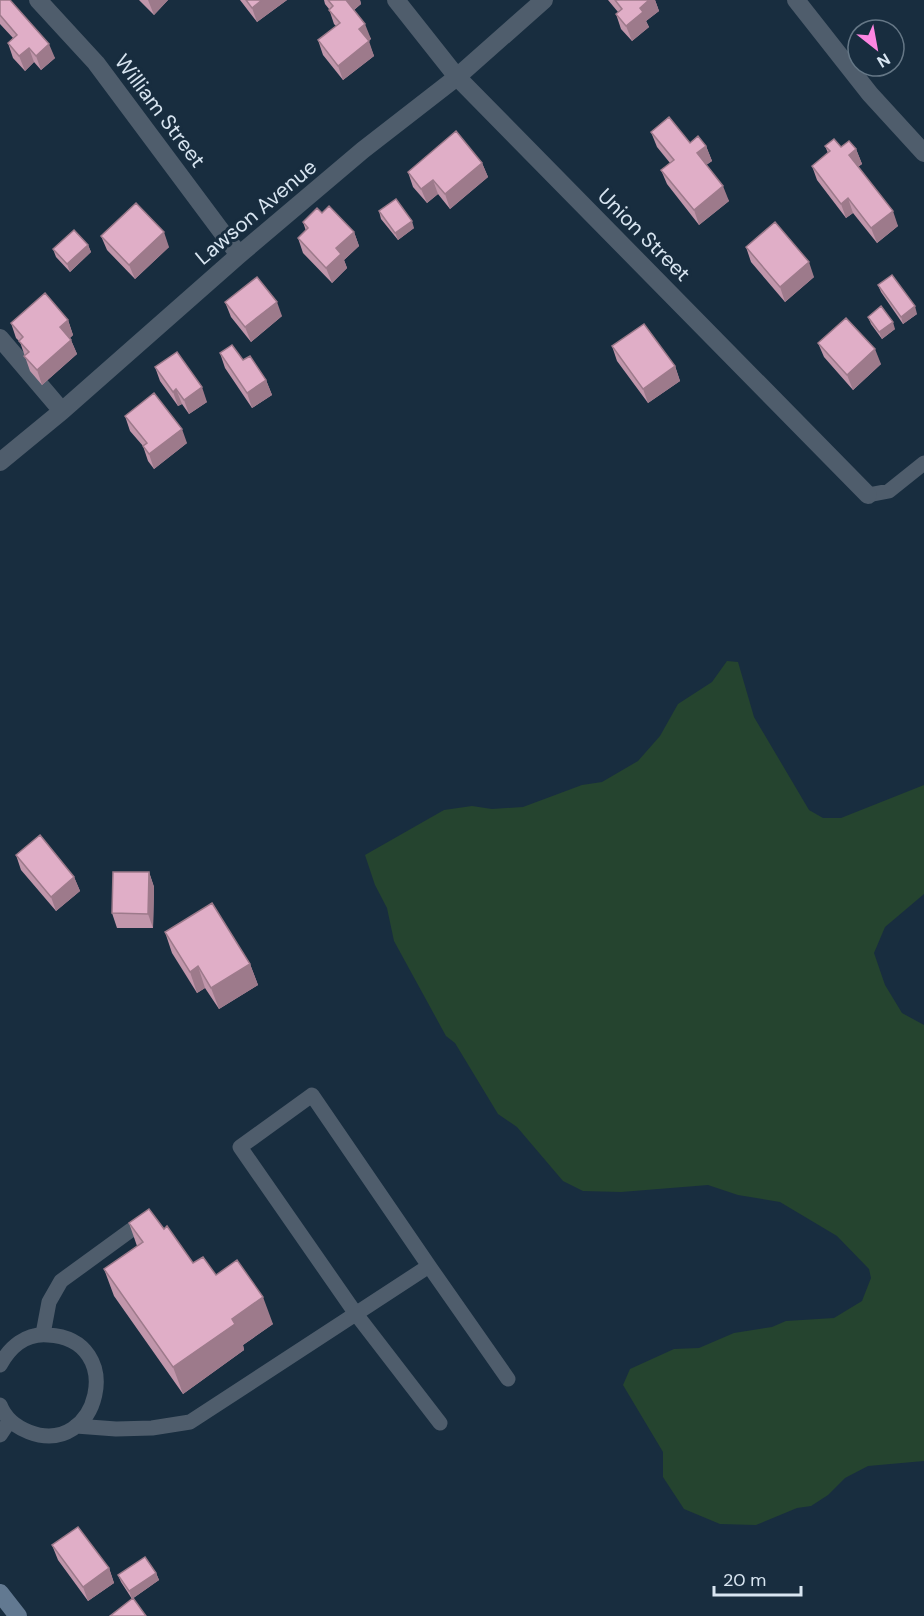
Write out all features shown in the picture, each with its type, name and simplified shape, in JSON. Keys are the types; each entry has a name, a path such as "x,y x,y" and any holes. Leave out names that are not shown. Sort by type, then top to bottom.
{"main road":[{"path":"0,1593 18,1616"}],"street":[{"name":"William Street","path":"38,0 96,63 239,255"},
{"name":"Union Street","path":"396,0 457,77 867,495"},
{"name":"Lawson Avenue","path":"0,462 62,411 239,255 363,150 457,77 544,0"},
{"path":"796,0 870,94 924,153"},
{"path":"0,338 62,411"}],"lane":[{"path":"867,495 889,490 924,462"},
{"path":"441,1423 356,1314 240,1147 312,1095 508,1379"},
{"path":"43,1334 49,1302 61,1281 130,1230"},
{"path":"76,1426 117,1429 152,1428 190,1422 429,1266"},
{"path":"0,1365 6,1354 16,1344 29,1337 43,1334 58,1335 71,1340 82,1349 94,1368 97,1389 94,1403 87,1416 76,1426 63,1432 42,1435 21,1429 10,1420 0,1404"},
{"path":"0,1435 10,1420"}],"green space":[{"path":"727,661 738,662 754,717 809,810 823,818 841,818 924,785 924,894 885,927 874,953 885,985 902,1013 924,1025 924,1461 868,1466 845,1478 828,1495 811,1506 797,1508 756,1525 720,1524 684,1509 663,1477 663,1452 623,1385 630,1369 674,1349 699,1348 734,1333 772,1327 786,1321 834,1318 862,1301 871,1278 869,1269 837,1236 780,1202 738,1195 708,1185 621,1192 583,1191 563,1181 517,1127 498,1114 455,1043 446,1036 394,941 387,908 375,885 365,855 444,810 472,806 492,809 523,807 582,785 602,782 638,761 660,736 678,704 712,682"}],"building":[{"path":"0,0 10,0 49,44 36,56 29,48 19,56 8,43 17,35 0,15"},
{"path":"246,0 262,0 252,8"},
{"path":"328,0 346,0 365,24 359,29 369,41 338,66 318,40 340,23 329,10 333,6"},
{"path":"615,0 649,0 640,8 643,12 626,26 616,14 622,9"},
{"path":"669,117 690,143 698,136 706,146 697,153 723,186 694,210 661,170 674,160 651,132"},
{"path":"456,131 482,163 445,194 433,180 421,189 408,172"},
{"path":"834,139 841,147 849,141 856,149 849,155 893,211 871,228 848,198 841,204 812,166 830,151 825,146"},
{"path":"396,199 412,221 395,233 379,211"},
{"path":"136,203 164,232 129,265 101,236"},
{"path":"329,206 354,232 336,248 341,254 326,268 298,238 308,228 303,222 317,208 322,213"},
{"path":"775,222 809,262 780,287 746,247"},
{"path":"74,230 88,245 67,264 53,249"},
{"path":"892,275 915,306 901,317 878,285"},
{"path":"257,277 277,302 245,327 225,302"},
{"path":"45,293 68,320 60,327 71,340 37,370 24,356 29,352 19,341 23,337 11,323"},
{"path":"881,306 893,322 879,332 868,317"},
{"path":"846,318 875,349 847,375 818,343"},
{"path":"644,324 675,366 643,389 612,346"},
{"path":"232,345 243,360 250,356 266,380 247,393 220,353"},
{"path":"177,352 202,387 184,400 176,389 173,392 155,367"},
{"path":"154,393 182,429 149,454 143,446 147,443 125,416"},
{"path":"40,835 74,877 51,897 16,855"},
{"path":"113,872 149,872 148,914 112,913"},
{"path":"212,903 250,964 211,988 198,966 190,972 165,932"},
{"path":"149,1209 164,1229 167,1226 193,1263 203,1257 216,1275 237,1260 263,1297 232,1319 235,1324 173,1367 104,1269 143,1242 129,1223"},
{"path":"78,1527 109,1568 83,1587 52,1545"},
{"path":"145,1557 156,1573 129,1591 118,1575"},
{"path":"133,1598 146,1616 110,1616"}]}
